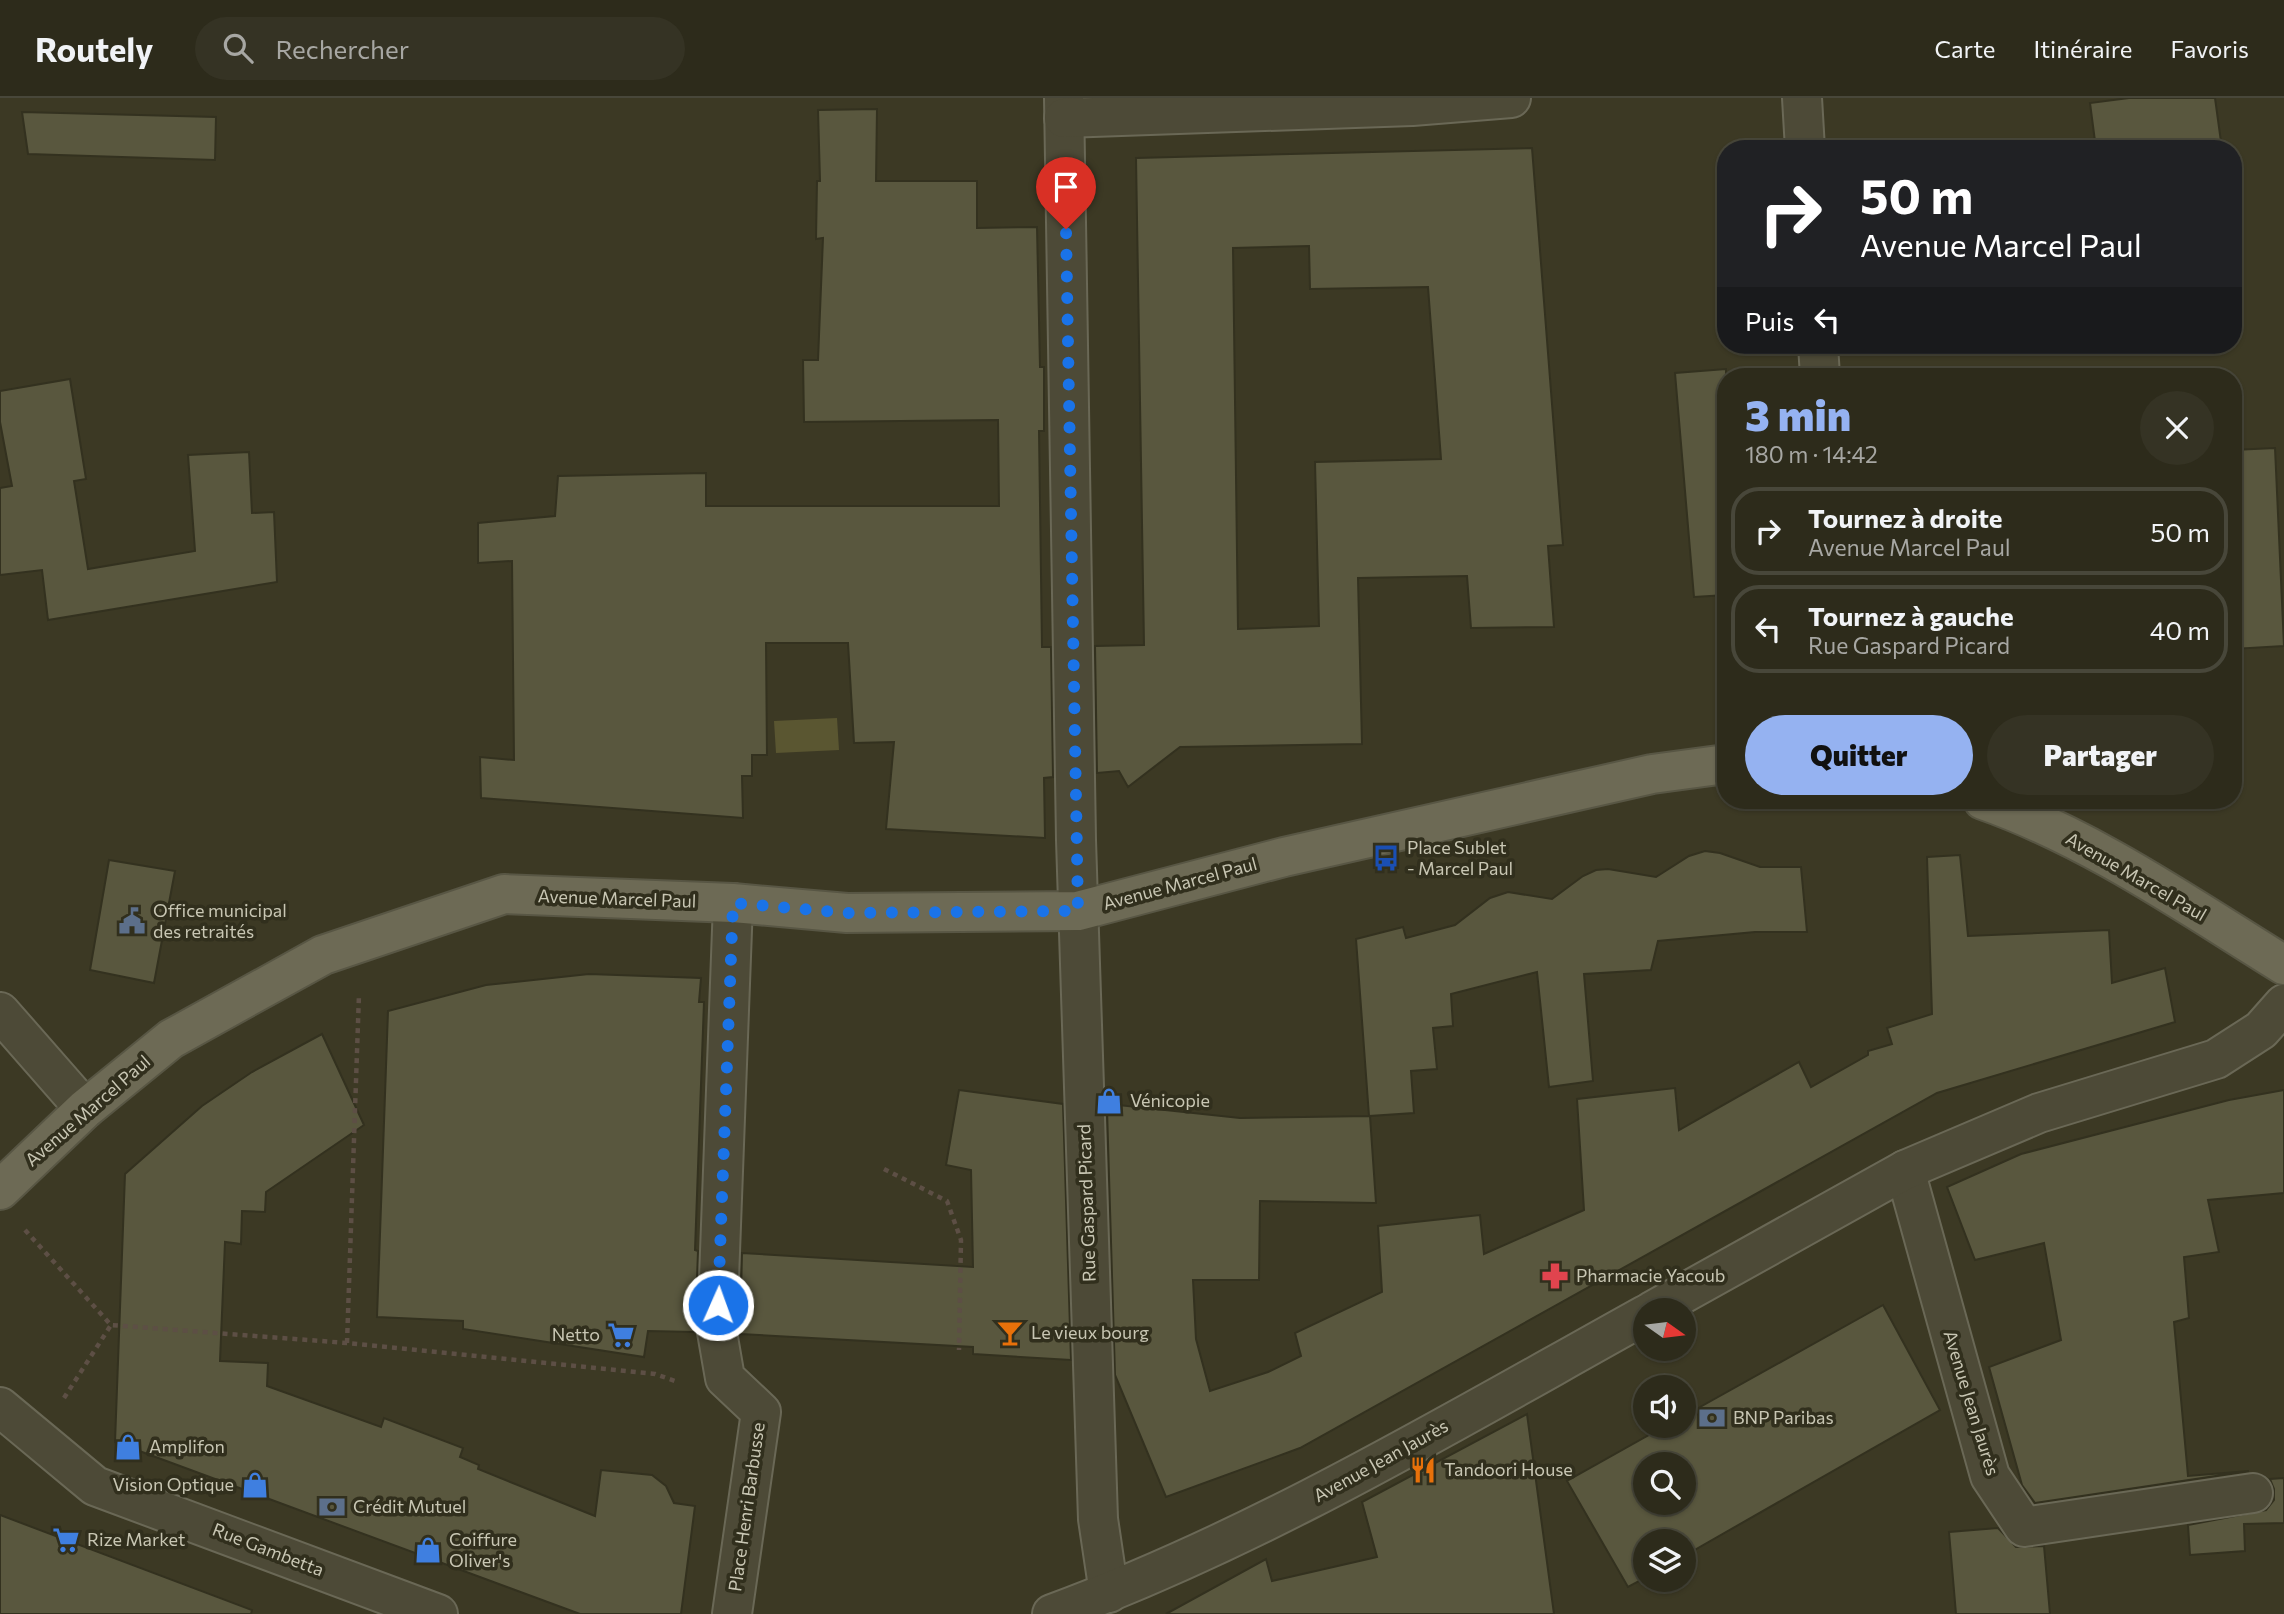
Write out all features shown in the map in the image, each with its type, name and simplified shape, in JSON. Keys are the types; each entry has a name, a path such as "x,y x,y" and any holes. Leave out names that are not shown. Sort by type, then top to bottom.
{"main road":[{"name":"Avenue Marcel Paul","path":"0,1190 85,1109 171,1039 323,955 504,894 733,903 847,913 1078,911 1284,857 1652,774 1717,765"},
{"name":"Avenue Marcel Paul","path":"2009,809 2035,818 2132,872 2284,965"}],"street":[{"path":"1064,108 1412,106 1511,98"},
{"path":"1802,98 1804,140"},
{"name":"Rue Gaspard Picard","path":"1064,108 1078,911 1098,1519 1109,1593"},
{"name":"Place Henri Barbusse","path":"732,1614 761,1412 724,1378 717,1332 733,903"},
{"path":"1675,1298 1905,1170 2039,1113 2216,1059 2261,1030 2284,1004"},
{"path":"0,1012 85,1109"},
{"name":"Avenue Jean Jaurès","path":"1905,1170 1990,1476 2024,1527 2253,1493"},
{"name":"Avenue Jean Jaurès","path":"1109,1593 1312,1500 1633,1322"},
{"name":"Rue Gambetta","path":"0,1408 94,1486 438,1614"},
{"path":"1052,1614 1109,1593"}],"path":[{"path":"347,1343 361,940"},
{"path":"884,1168 947,1201 961,1240 959,1350"},
{"path":"19,1223 111,1325 347,1343 655,1374 682,1384"},
{"path":"37,1438 111,1325"}],"shaded area":[{"path":"837,718 839,750 776,753 774,721"}],"building":[{"path":"2129,98 2215,98 2221,140 2095,140 2090,103"},
{"path":"877,109 876,181 977,181 977,228 1037,227 1040,367 1044,367 1044,431 1039,431 1042,647 1051,647 1053,777 1044,778 1045,838 886,829 894,742 854,743 848,643 766,643 767,755 752,755 752,776 742,776 743,818 481,798 480,757 514,760 512,561 478,563 478,523 555,516 558,476 706,473 706,506 999,506 998,420 804,422 803,360 818,360 823,238 816,239 817,181 820,181 818,110"},
{"path":"22,112 216,117 215,160 28,154"},
{"path":"1532,148 1563,545 1548,546 1554,627 1471,628 1467,576 1358,578 1362,744 1180,747 1128,787 1119,771 1097,773 1095,646 1144,645 1136,158","holes":["1309,246 1310,289 1428,287 1441,459 1315,462 1319,626 1238,629 1233,248"]},
{"path":"1717,370 1717,596 1694,597 1675,373"},
{"path":"70,379 86,479 74,481 88,569 195,551 188,455 249,452 252,513 274,512 277,582 48,620 42,570 0,575 0,488 12,486 0,422 0,391"},
{"path":"2275,448 2284,646 2242,648 2242,450"},
{"path":"1705,851 1720,853 1760,867 1801,867 1807,932 1755,932 1658,941 1651,970 1584,974 1593,1081 1549,1087 1537,972 1451,994 1453,1026 1433,1028 1437,1069 1411,1071 1414,1113 1370,1116 1376,1203 1260,1201 1259,1280 1193,1280 1196,1339 1210,1391 1268,1372 1301,1356 1295,1333 1382,1292 1378,1226 1480,1215 1484,1254 1584,1210 1577,1099 1675,1088 1679,1130 1799,1062 1811,1087 1868,1055 1868,1051 1892,1044 1887,1028 1932,1014 1927,857 1960,855 1968,936 2109,930 2112,983 2165,968 2175,1022 1937,1093 1300,1448 1166,1497 1115,1375 1107,1109 1109,1104 1240,1118 1369,1116 1356,939 1403,927 1406,938 1455,925 1490,898 1508,892 1552,899 1583,876 1596,870 1608,869 1656,877 1689,856"},
{"name":"Office municipal des retraités","path":"109,860 175,871 154,983 90,970"},
{"path":"589,974 701,978 699,1002 704,1002 695,1250 698,1251 695,1332 648,1331 644,1357 463,1329 463,1321 377,1317 388,1011 486,985"},
{"path":"322,1034 364,1125 266,1192 265,1212 242,1211 241,1244 225,1242 220,1361 268,1363 267,1386 381,1427 384,1418 463,1448 460,1457 479,1465 478,1469 595,1516 601,1470 652,1475 666,1486 674,1503 695,1506 681,1614 580,1614 115,1442 125,1174 202,1106 252,1072"},
{"path":"959,1090 1063,1104 1071,1360 973,1354 973,1347 740,1334 742,1253 973,1267 971,1170 946,1165"},
{"path":"2284,1090 2284,1193 2208,1200 2219,1252 2184,1257 2189,1318 2174,1322 2188,1476 2249,1471 2035,1503 2022,1485 1989,1367 2061,1340 2044,1243 1975,1260 1947,1187 2021,1154 2229,1100"},
{"path":"1883,1305 1940,1410 1696,1549 1696,1529 1633,1529 1633,1584 1628,1587 1567,1481 1644,1438 1696,1438 1696,1409"},
{"path":"1527,1414 1554,1614 1166,1614 1266,1559 1272,1581 1377,1557 1362,1502"},
{"path":"2284,1478 2284,1523 2244,1524 2245,1551 2190,1555 2188,1525 2266,1510 2274,1500 2270,1479"},
{"path":"0,1515 252,1610 251,1614 0,1614"},
{"path":"1998,1528 2016,1547 2044,1546 2050,1614 1956,1614 1949,1532"}],"place":[{"name":"Place Sublet - Marcel Paul","path":"1386,858"},
{"name":"Office municipal des retraités","path":"132,921"},
{"name":"Vénicopie","path":"1109,1101"},
{"name":"Pharmacie Yacoub","path":"1555,1276"},
{"name":"Le vieux bourg","path":"1010,1333"},
{"name":"Netto","path":"621,1335"},
{"name":"BNP Paribas","path":"1712,1418"},
{"name":"Amplifon","path":"128,1447"},
{"name":"Tandoori House","path":"1423,1470"},
{"name":"Vision Optique","path":"255,1485"},
{"name":"Crédit Mutuel","path":"332,1507"},
{"name":"Rize Market","path":"66,1540"},
{"name":"Coiffure Oliver's","path":"428,1550"}],"route":[{"path":"718,1305 733,903 847,913 1078,911 1066,229"}]}
